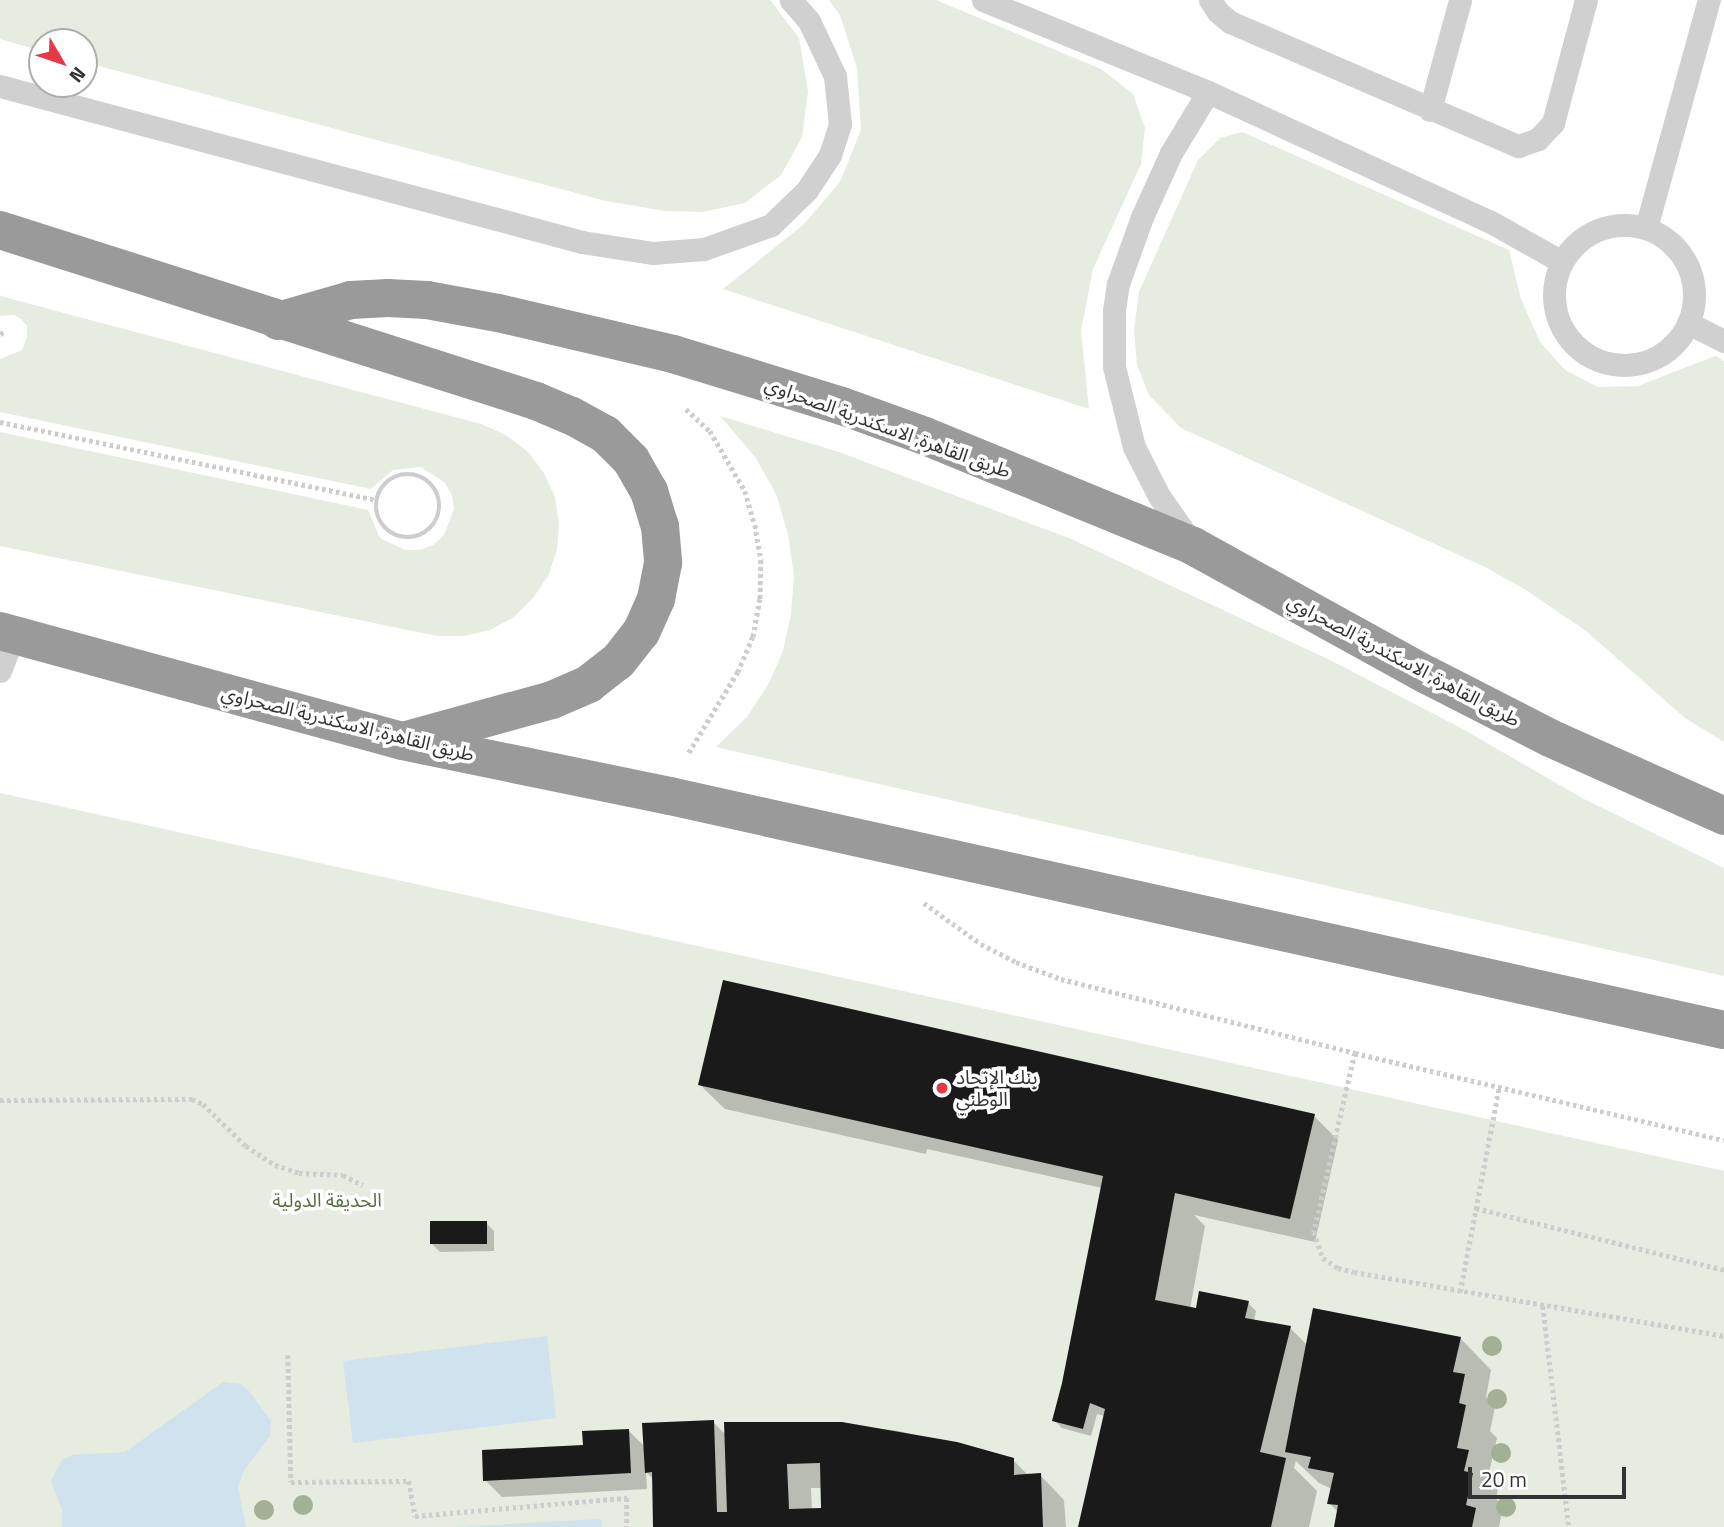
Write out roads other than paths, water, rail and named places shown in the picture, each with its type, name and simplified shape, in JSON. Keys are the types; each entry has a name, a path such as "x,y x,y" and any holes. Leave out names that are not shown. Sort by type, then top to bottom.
{"highway":[{"path":"0,230 572,416 605,434 631,460 649,491 660,526 663,563 656,599 641,632 618,661 589,684 552,700 402,741"},
{"name":"طريق القاهرة, الاسكندرية الصحراوي","path":"278,321 351,300 427,300 498,313 673,354 842,407 925,436 1193,546 1427,675 1550,738 1724,816"},
{"name":"طريق القاهرة, الاسكندرية الصحراوي","path":"7,633 402,741 670,796 1724,1030"}],"lane":[{"path":"0,86 582,242 653,253 704,249 771,225 807,190 830,155 840,124 835,76 809,21 791,0"},
{"path":"983,0 1208,92 1489,221 1562,262"},
{"path":"1210,0 1218,12 1230,22 1518,146 1538,139 1553,123 1586,0"},
{"path":"1430,110 1460,0"},
{"path":"1646,228 1709,0"},
{"path":"1193,546 1159,496 1134,447 1117,385 1113,325 1118,284 1142,217 1171,153 1208,92"},
{"path":"1627,224 1646,228 1664,237 1678,249 1689,267 1694,285 1694,304 1688,323 1670,347 1643,362 1623,365 1585,353 1570,339 1555,302 1556,281 1562,262 1574,247 1607,226 1627,224"},
{"path":"1688,323 1724,341"},
{"path":"0,671 7,633"}],"water":[{"path":"547,1336 556,1418 353,1443 343,1361"},
{"path":"223,1382 240,1384 249,1391 271,1421 270,1436 244,1470 238,1487 246,1527 62,1527 62,1510 51,1481 62,1460 73,1455 125,1452"},
{"path":"601,1519 602,1527 454,1527"}],"place":[{"name":"بنك الإتحاد الوطني","path":"942,1088"}],"park label":[{"name":"الحديقة الدولية","path":"327,1200"}]}
